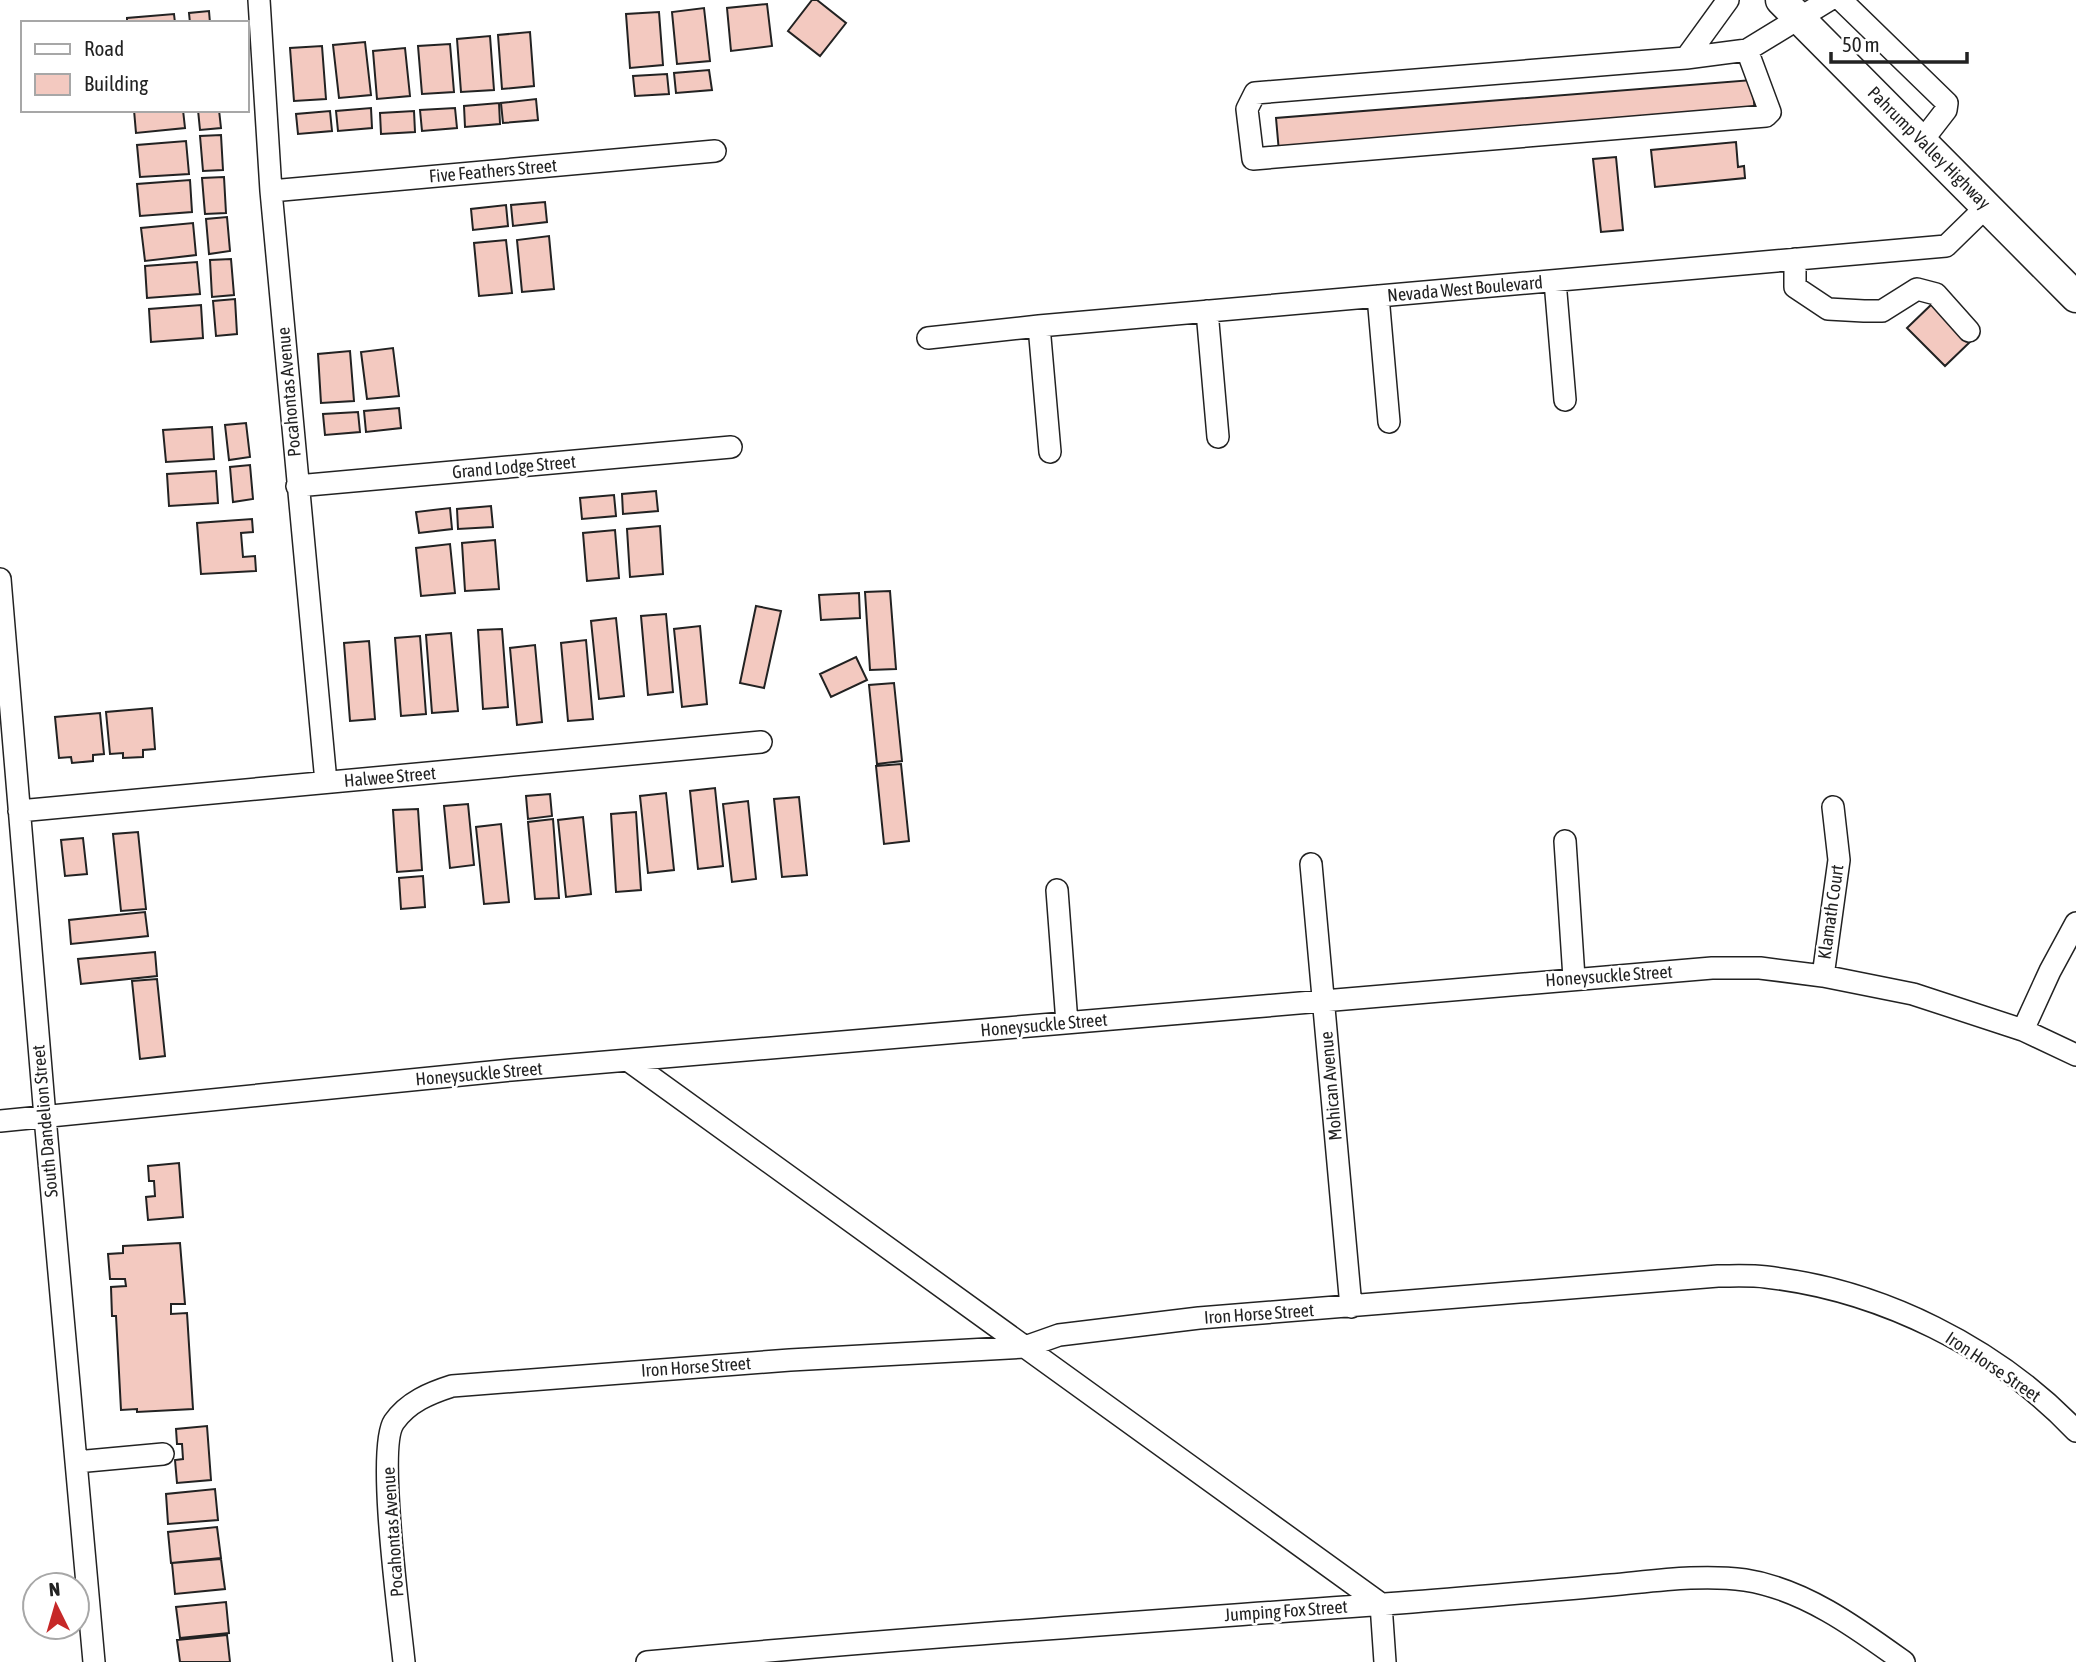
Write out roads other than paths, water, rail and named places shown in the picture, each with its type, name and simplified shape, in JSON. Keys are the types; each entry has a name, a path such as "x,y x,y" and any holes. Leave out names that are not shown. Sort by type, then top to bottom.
{"highway":[{"name":"Pahrump Valley Highway","path":"1790,9 2076,297"}],"street":[{"name":"Pocahontas Avenue","path":"259,0 271,191 326,782"},
{"path":"1686,58 1728,0"},
{"path":"1747,50 1770,112 1766,116 1253,159 1248,109 1255,93 1686,58 1747,50 1790,9 1829,0"},
{"path":"1840,0 1947,103 1947,110 1922,141"},
{"name":"Five Feathers Street","path":"271,191 715,151"},
{"name":"Nevada West Boulevard","path":"928,338 1946,246 1987,206"},
{"path":"1795,260 1795,287 1828,309 1882,311 1917,289 1936,294 1969,331"},
{"path":"1555,281 1565,400"},
{"path":"1378,296 1389,422"},
{"path":"1207,311 1218,437"},
{"path":"1039,326 1050,452"},
{"name":"Grand Lodge Street","path":"297,486 732,447"},
{"name":"South Dandelion Street","path":"0,579 94,1662"},
{"name":"Halwee Street","path":"19,811 761,742"},
{"name":"Klamath Court","path":"1823,976 1839,860 1833,807"},
{"path":"1565,841 1574,978"},
{"name":"Mohican Avenue","path":"1311,864 1351,1307"},
{"path":"1056,890 1067,1023"},
{"path":"2023,1030 2076,923"},
{"name":"Honeysuckle Street","path":"0,1121 511,1070 1712,968 1760,968 1823,976 1913,994 2023,1030 2076,1055"},
{"path":"628,1061 1381,1604 1385,1662"},
{"name":"Iron Horse Street","path":"408,1408 424,1395 452,1386 776,1361 1025,1347 1059,1335 1199,1318 1718,1276 1765,1277 1826,1288 1898,1311 1965,1344 2027,1385 2076,1431"},
{"name":"Pocahontas Avenue","path":"404,1662 388,1488 387,1440 394,1422 408,1408"},
{"path":"76,1462 163,1454"},
{"name":"Jumping Fox Street","path":"647,1662 832,1645 1694,1578 1766,1584 1822,1608 1904,1662"}]}
